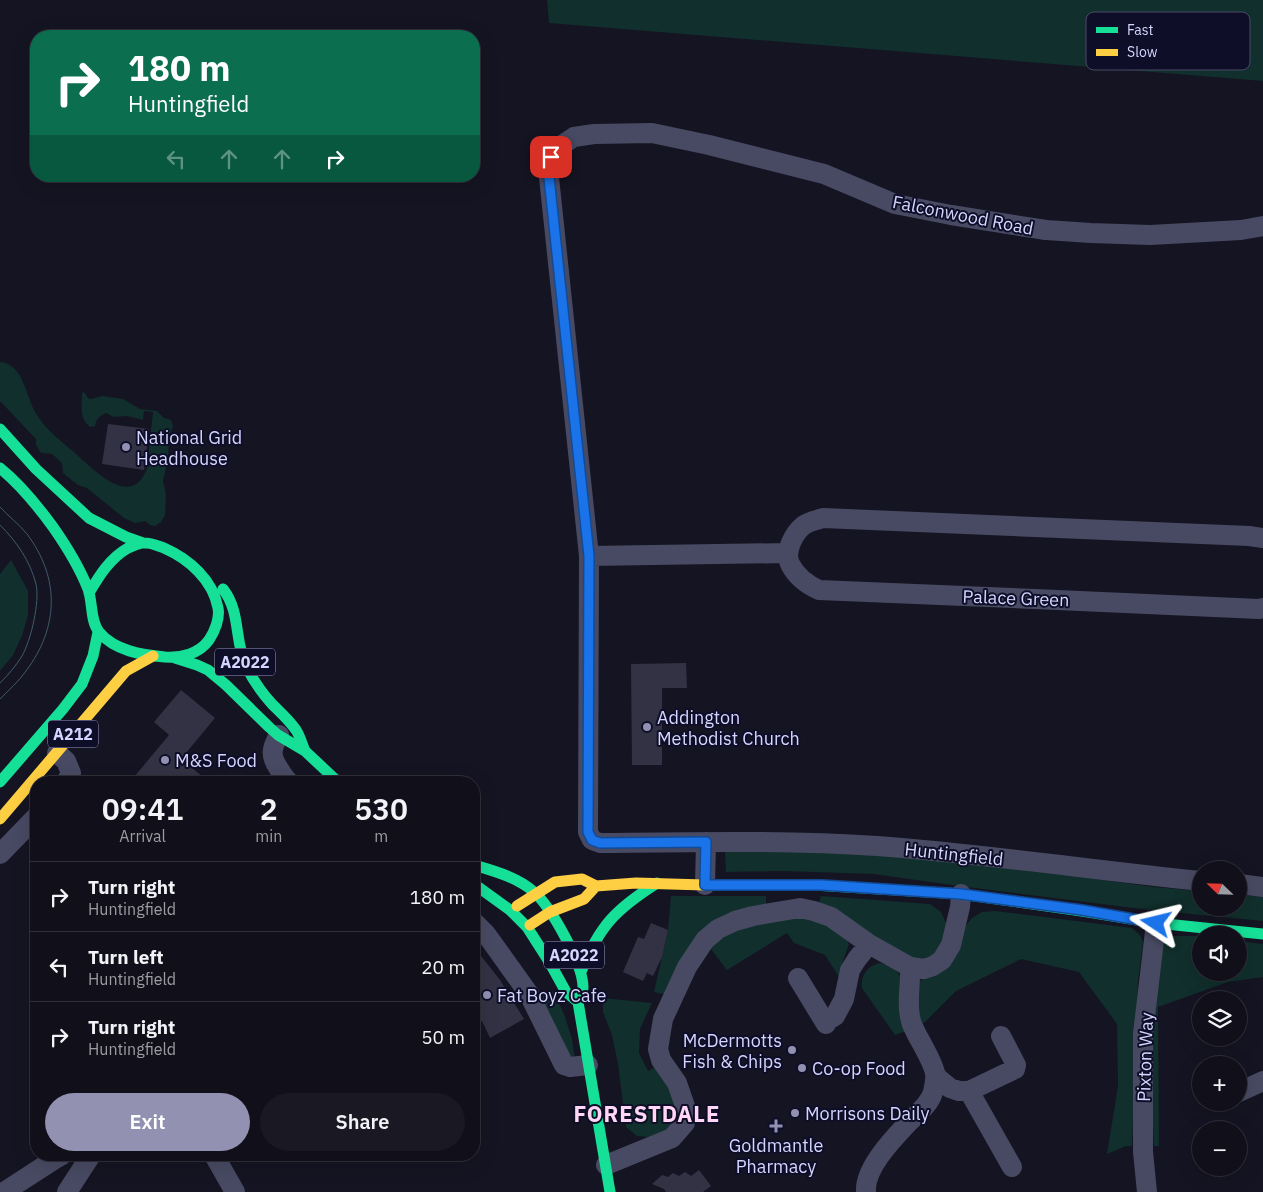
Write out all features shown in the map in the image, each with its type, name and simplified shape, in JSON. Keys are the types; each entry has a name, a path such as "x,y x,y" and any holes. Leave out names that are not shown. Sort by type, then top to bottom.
{"main road":[{"path":"0,429 36,469 90,518 126,537 154,545 178,555 198,570 215,596 218,610 213,633 202,648 176,658 153,656 115,646 98,632 92,613 89,593 73,557 30,497 0,468"},
{"path":"89,593 109,562 129,548 143,543"},
{"name":"A2022","path":"198,570 223,588 230,597 233,603 242,656 250,674 273,706 289,720 305,751"},
{"name":"A212","path":"0,782 82,684 93,656 98,632"},
{"name":"A212","path":"42,776 61,757 126,671 153,656"},
{"name":"A2022","path":"176,658 200,666 222,681 278,735 305,751 332,776"},
{"name":"A212","path":"0,819 30,789"},
{"name":"A2022","path":"480,868 507,876 536,893 550,912 570,947 581,972 584,987 578,1002 610,1192"},
{"path":"510,910 555,882 582,879 596,886 636,883 822,885 961,894 1082,910 1156,923 1263,934"},
{"path":"581,972 590,950 605,925 622,907 657,883"},
{"path":"527,927 550,912 584,900 596,886"},
{"name":"A2022","path":"480,888 510,910 527,927 566,992 578,1002"}],"street":[{"name":"Falconwood Road","path":"556,149 574,137 594,134 652,133 709,145 824,174 895,204 1046,230 1150,235 1241,230 1263,226"},
{"name":"Huntingfield","path":"556,149 551,157 548,168 589,556 588,832 592,840 600,843 706,842 876,846 1192,880"},
{"path":"589,556 788,553 791,542 798,531 805,524 823,518 1263,538"},
{"name":"Palace Green","path":"788,553 790,563 797,574 804,581 819,590 1249,609 1263,608"},
{"path":"278,735 272,752 274,762 284,776"},
{"path":"61,757 71,772 69,776"},
{"path":"0,854 30,823"},
{"path":"705,885 706,842"},
{"path":"1248,885 1263,887"},
{"path":"606,1165 672,1138 685,1123 685,1106 677,1083 661,1060 658,1049 663,1019 687,967 705,940 718,929 735,921 753,916 800,908 832,917 869,944 910,967 924,969 942,960 951,945 961,894"},
{"name":"Pixton Way","path":"1147,1192 1143,1152 1143,1034 1156,923"},
{"path":"480,928 529,994 564,1065 570,1068 588,1065"},
{"path":"798,978 826,1023 835,1016 844,999 850,970 869,944"},
{"path":"910,967 909,999 911,1022 935,1074 950,1088 959,1091 970,1091 1015,1069 1016,1065 1001,1036"},
{"path":"866,1192 868,1177 874,1164 933,1094 935,1074"},
{"path":"1247,1088 1263,1081"},
{"path":"970,1091 1012,1167"},
{"path":"4,1192 52,1161"},
{"path":"67,1192 87,1161"},
{"path":"217,1161 235,1192"}],"green space":[{"path":"547,0 1263,0 1263,81 1128,70 1250,70 1250,12 1086,12 1086,67 549,23"},
{"path":"0,362 14,368 23,383 33,408 50,431 112,483 132,486 140,480 147,468 153,412 144,411 143,420 127,416 113,417 107,413 96,421 95,426 90,427 83,416 82,393 84,392 91,399 102,396 123,399 140,409 157,411 164,418 171,420 173,426 169,438 168,458 163,481 166,494 165,515 161,522 155,526 145,521 135,523 124,518 87,488 78,485 63,473 62,463 52,454 41,453 36,445 36,439 0,401"},
{"path":"11,560 28,591 28,615 22,636 13,655 0,671 0,574"},
{"path":"725,851 878,853 1192,890 1192,914 874,874 784,871 726,872"},
{"path":"671,896 766,896 766,904 733,912 667,995 654,992 668,930"},
{"path":"821,896 930,904 941,912 946,923 946,934 936,954 912,961 819,904"},
{"path":"1248,896 1263,897 1263,921 1212,916 1248,916"},
{"path":"995,911 1132,928 1140,935 1143,942 1138,981 1132,1146 1126,1146 1107,1154 1118,1086 1117,1024 1079,972 1021,959 956,991 921,1025 915,999 918,984 972,918 982,912"},
{"path":"799,916 827,923 846,938 849,944 841,967 841,980 825,955 794,943 787,933 727,970 710,948 722,935 738,926"},
{"path":"1171,936 1192,936 1192,981 1235,981 1203,991 1192,991 1192,995 1158,1007 1159,1146 1154,1146 1151,1087 1153,1005 1162,944"},
{"path":"1247,942 1263,944 1263,977 1247,979"},
{"path":"880,963 894,969 900,976 906,1031 895,1035 862,988 862,979 866,972 872,966"},
{"path":"553,991 564,1014 572,1039 575,1060 569,1059 539,999"},
{"path":"603,998 652,1003 640,1029 639,1053 648,1071 656,1067 670,1085 678,1105 676,1117 666,1131 648,1137 637,1136 626,1127 618,1064 612,1035 603,1012"}],"building":[{"name":"National Grid Headhouse","path":"108,424 149,429 144,470 102,464"},
{"name":"Addington Methodist Church","path":"686,663 687,688 662,688 662,765 632,765 631,664"},
{"path":"181,690 215,718 181,759 202,776 135,776 169,735 154,722"},
{"path":"651,923 668,930 662,957 653,976 647,973 643,981 623,972 638,937 644,939"},
{"path":"480,955 500,980 524,1019 490,1038 480,1019"},
{"path":"699,1170 711,1186 703,1192 666,1192 664,1189 652,1184 662,1175 668,1177 673,1173 679,1176 685,1172 691,1176"}],"tram line":[{"path":"0,507 24,530 38,551 50,585 51,602 50,620 37,654 23,675 0,699"},
{"path":"0,525 12,538 26,560 36,584 37,592 34,621 25,649 9,674 0,683"}],"traffic: fast":[{"path":"0,429 36,469 89,518 126,537 143,543"},
{"path":"0,468 28,496 63,542 77,565 88,589 96,628 113,644 129,651 147,655 183,656 195,652 205,645 213,633 218,620 218,608 211,588 191,564 164,548 151,544 140,543 122,552 106,568 89,593"},
{"path":"223,589 229,598 235,617 242,656 246,666 272,704 296,730 305,751"},
{"path":"0,782 82,684 93,656 98,632"},
{"path":"175,658 208,670 278,735 305,751 332,776"},
{"path":"480,867 513,878 541,899 565,936 578,965 583,987 578,1002 610,1192"},
{"path":"581,972 595,942 610,920 630,901 657,883"},
{"path":"814,885 961,894 1156,923 1263,934"},
{"path":"480,888 510,910 527,927 566,992 578,1002"}],"traffic: slow":[{"path":"37,776 126,671 153,656"},
{"path":"0,819 30,784"},
{"path":"517,906 555,882 582,879 596,886 636,883 814,885"},
{"path":"530,925 550,912 584,899 596,886"}],"place":[{"name":"National Grid Headhouse","path":"126,447"},
{"name":"Addington Methodist Church","path":"647,727"},
{"name":"M&S Food","path":"165,760"},
{"name":"Fat Boyz Cafe","path":"487,995"},
{"name":"McDermotts Fish & Chips","path":"792,1050"},
{"name":"Co-op Food","path":"802,1068"},
{"name":"Morrisons Daily","path":"795,1113"},
{"name":"Goldmantle Pharmacy","path":"776,1126"}],"district":[{"name":"FORESTDALE","path":"647,1113"}],"route":[{"path":"551,157 548,168 589,556 588,832 592,840 600,843 706,842 705,885 822,885 961,894 1082,910 1156,923"}]}
